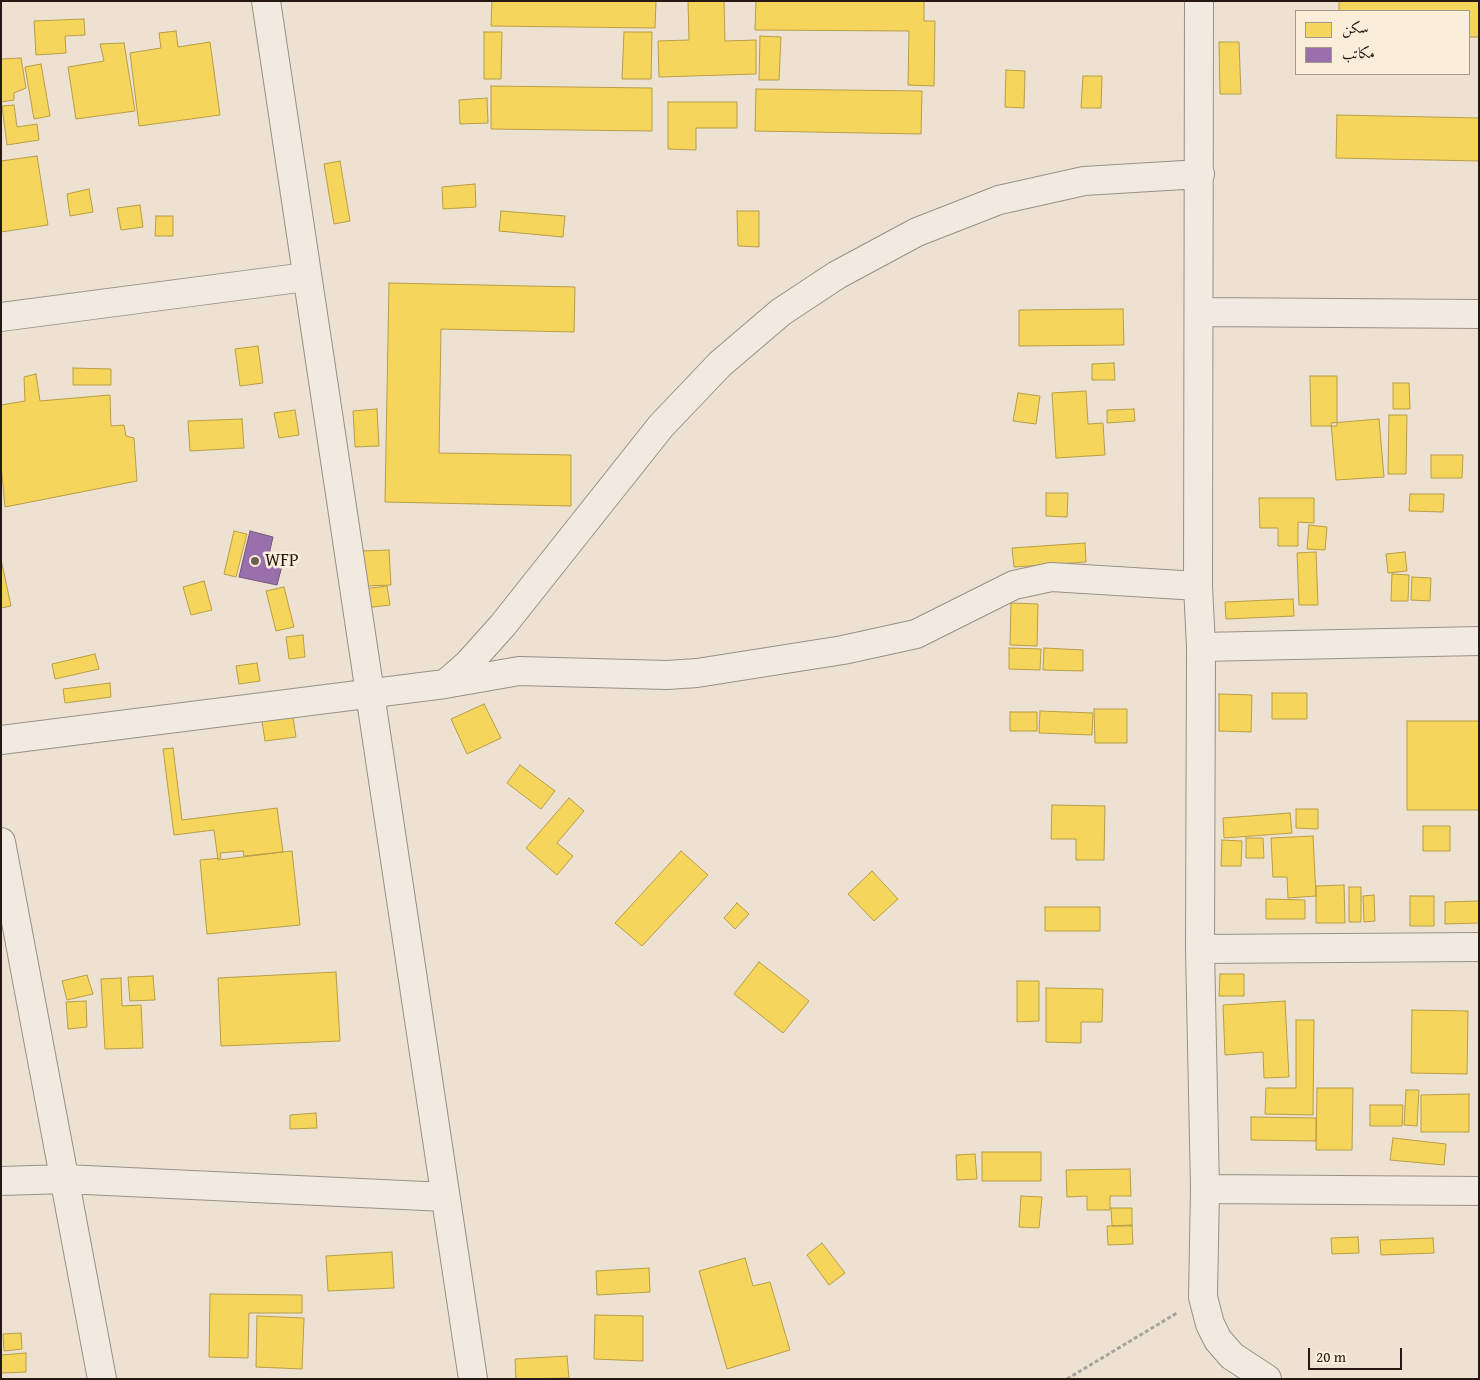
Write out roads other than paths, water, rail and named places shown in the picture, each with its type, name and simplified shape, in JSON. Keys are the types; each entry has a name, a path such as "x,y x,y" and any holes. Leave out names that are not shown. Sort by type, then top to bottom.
{"street":[{"path":"266,1 473,1379"},
{"path":"1199,1 1200,312 1198,586 1201,648 1200,949 1205,1189 1203,1297 1210,1324 1218,1340 1232,1356 1267,1379"},
{"path":"445,684 468,664 503,624 661,426 720,364 781,312 837,275 917,232 999,200 1084,181 1200,174"},
{"path":"1,317 306,277"},
{"path":"1200,312 1479,314"},
{"path":"1,740 369,692 445,684 519,671 667,675 696,673 843,650 916,634 1014,585 1051,577 1198,586"},
{"path":"1201,648 1479,641"},
{"path":"1,842 102,1379"},
{"path":"1200,949 1479,947"},
{"path":"1,1181 64,1179 446,1197"},
{"path":"1205,1189 1479,1191"}],"place":[{"name":"WFP","path":"255,561"}]}
